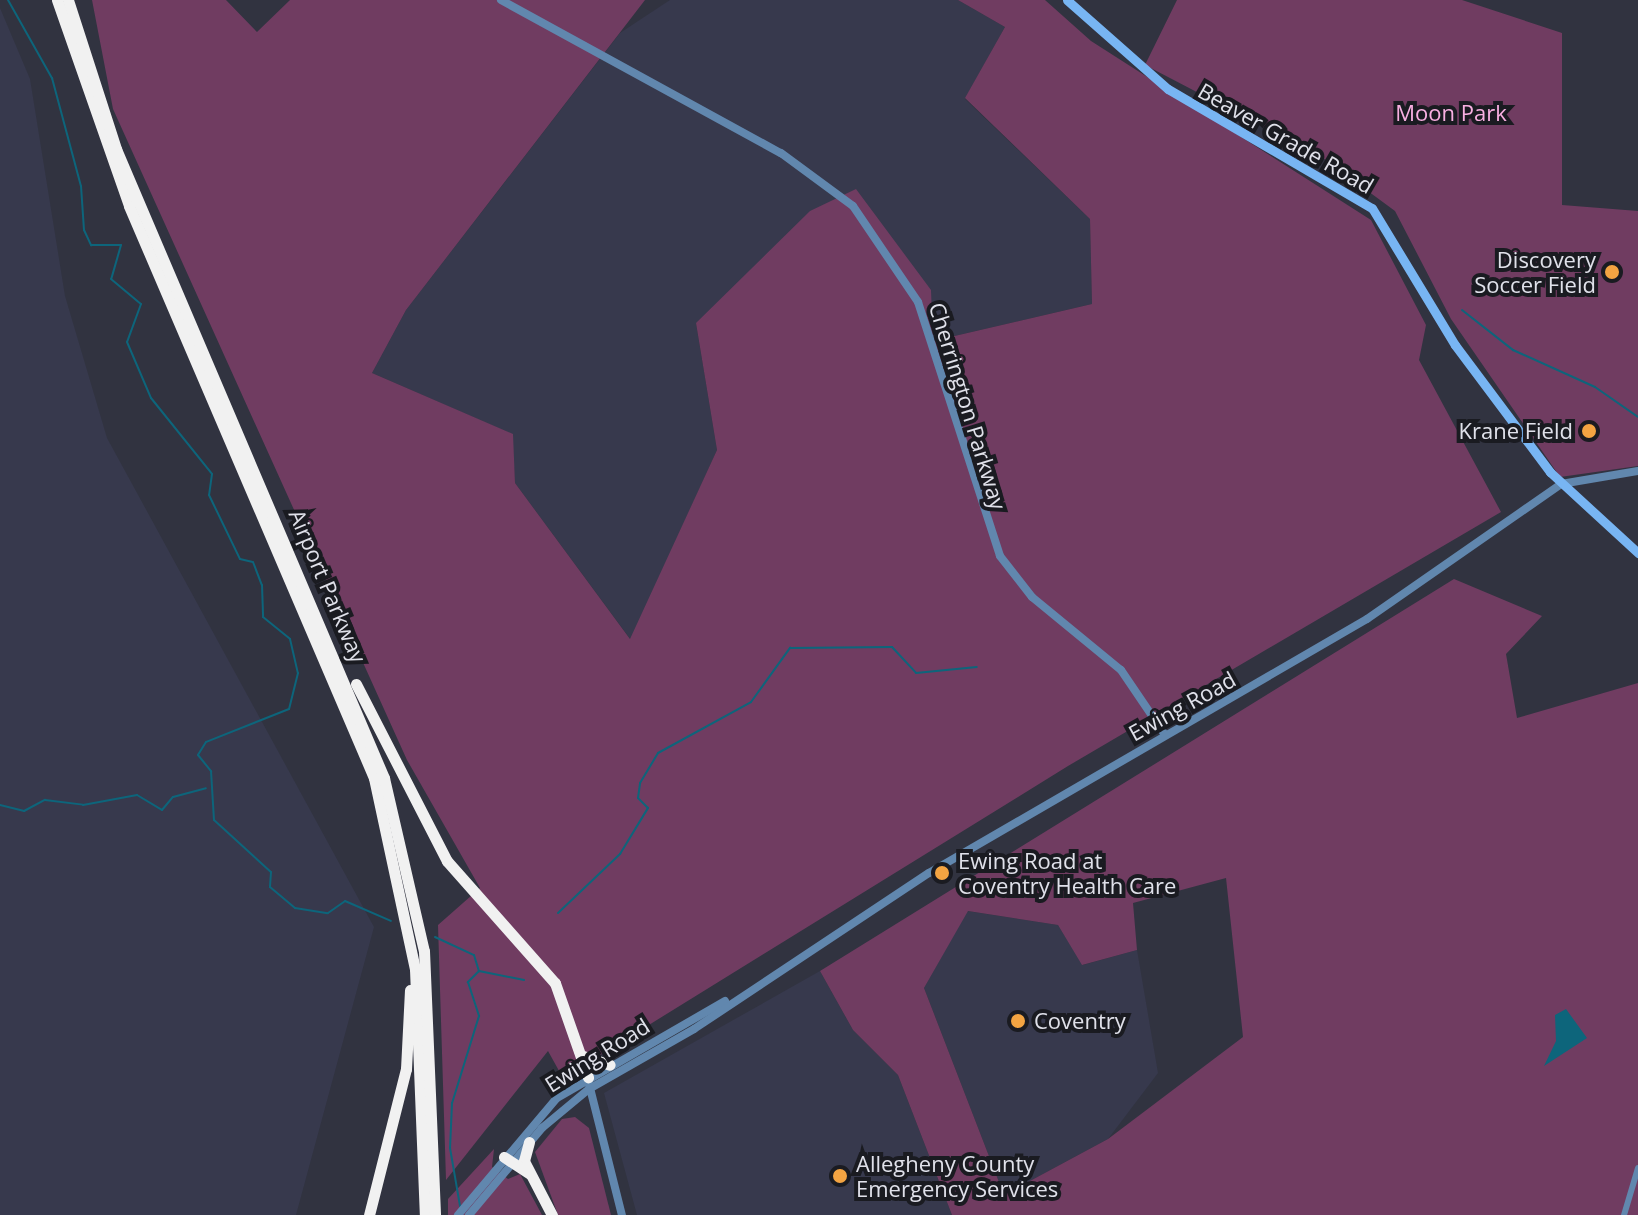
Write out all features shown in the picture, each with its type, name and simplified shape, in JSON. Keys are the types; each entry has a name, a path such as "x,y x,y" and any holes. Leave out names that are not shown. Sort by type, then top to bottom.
{"highway":[{"name":"Airport Parkway","path":"57,0 124,192 369,765 407,922 419,1010 425,1215"},
{"name":"Airport Parkway","path":"68,0 116,149 311,595 384,778 412,885 430,1029 435,1215"},
{"path":"311,595 417,812 470,892 555,983 583,1056 589,1083"},
{"path":"369,1215 406,1069 407,922"},
{"path":"583,1056 610,1065"},
{"path":"529,1142 530,1173 552,1215"},
{"path":"508,1159 530,1173"}],"main road":[{"name":"Beaver Grade Road","path":"1067,0 1168,89 1372,208 1455,345 1561,484 1638,553"}],"street":[{"name":"Cherrington Parkway","path":"501,0 781,153 853,206 918,302 1000,556 1032,597 1121,670 1165,735"},
{"name":"Ewing Road","path":"508,1159 610,1065 747,989 1165,735 1367,619 1561,484 1638,471"},
{"name":"Ewing Road","path":"469,1215 544,1110 694,1029 747,989"},
{"path":"589,1083 622,1215"},
{"path":"1624,1215 1638,1168"},
{"name":"Ewing Road","path":"458,1215 498,1172"}],"shaded area":[{"path":"670,0 958,0 1005,27 965,99 1090,219 1092,304 933,341 696,323 717,450 631,640 515,483 512,434 372,373 406,310 620,33"},
{"path":"0,8 30,79 65,296 107,438 374,927 296,1215 0,1215"},
{"path":"967,911 1058,925 1083,965 1137,950 1158,1073 1108,1139 1004,1195 924,988"},
{"path":"820,971 853,1030 898,1075 952,1215 637,1215 604,1093"}],"green space":[{"path":"92,0 226,0 257,32 290,0 645,0 406,310 372,373 513,434 515,483 630,639 717,450 696,323 810,211 856,189 931,290 933,341 1092,304 1090,219 965,98 1005,27 958,0 1045,0 1091,41 1371,220 1426,325 1419,360 1501,512 1068,766 563,1078 548,1051 446,1180 438,925 480,888 407,760 113,109"},
{"name":"Moon Park","path":"1177,0 1462,0 1562,33 1562,205 1638,211 1638,466 1560,477 1451,319 1395,211 1323,158 1145,65"},
{"path":"1454,579 1542,616 1506,654 1517,718 1638,683 1638,1215 952,1215 898,1075 853,1030 820,971","holes":["1226,878 1243,1037 1108,1139 1004,1195 924,988 968,911 1058,925 1082,965 1137,950 1133,903"]},
{"path":"575,1117 589,1128 611,1215 558,1215 535,1152 562,1119"},
{"path":"494,1149 492,1167 508,1179 520,1174 542,1215 448,1215 448,1199"}],"water":[{"path":"1566,1009 1587,1038 1544,1066 1556,1041 1555,1015"}],"waterway":[{"path":"8,0 52,78 81,186 84,230 91,245 121,245 111,279 141,304 127,342 151,398 212,474 209,495 240,559 253,562 262,585 263,617 290,639 298,673 289,709 206,742 198,755 211,771 214,820 271,872 270,887 295,908 328,913 345,901 391,921"},
{"path":"1462,310 1513,350 1595,387 1638,417"},
{"path":"558,913 620,854 648,808 638,798 640,783 658,753 751,702 790,648 892,647 916,673 977,667"},
{"path":"0,805 24,811 45,800 83,805 137,795 162,810 173,797 206,788"},
{"path":"435,937 474,955 479,971 468,982 479,1016 452,1103 450,1148 460,1206"},
{"path":"479,971 524,980"}],"place":[{"name":"Discovery Soccer Field","path":"1612,272"},
{"name":"Krane Field","path":"1589,431"},
{"name":"Ewing Road at Coventry Health Care","path":"942,873"},
{"name":"Coventry","path":"1018,1021"},
{"name":"Allegheny County Emergency Services","path":"840,1176"}]}
